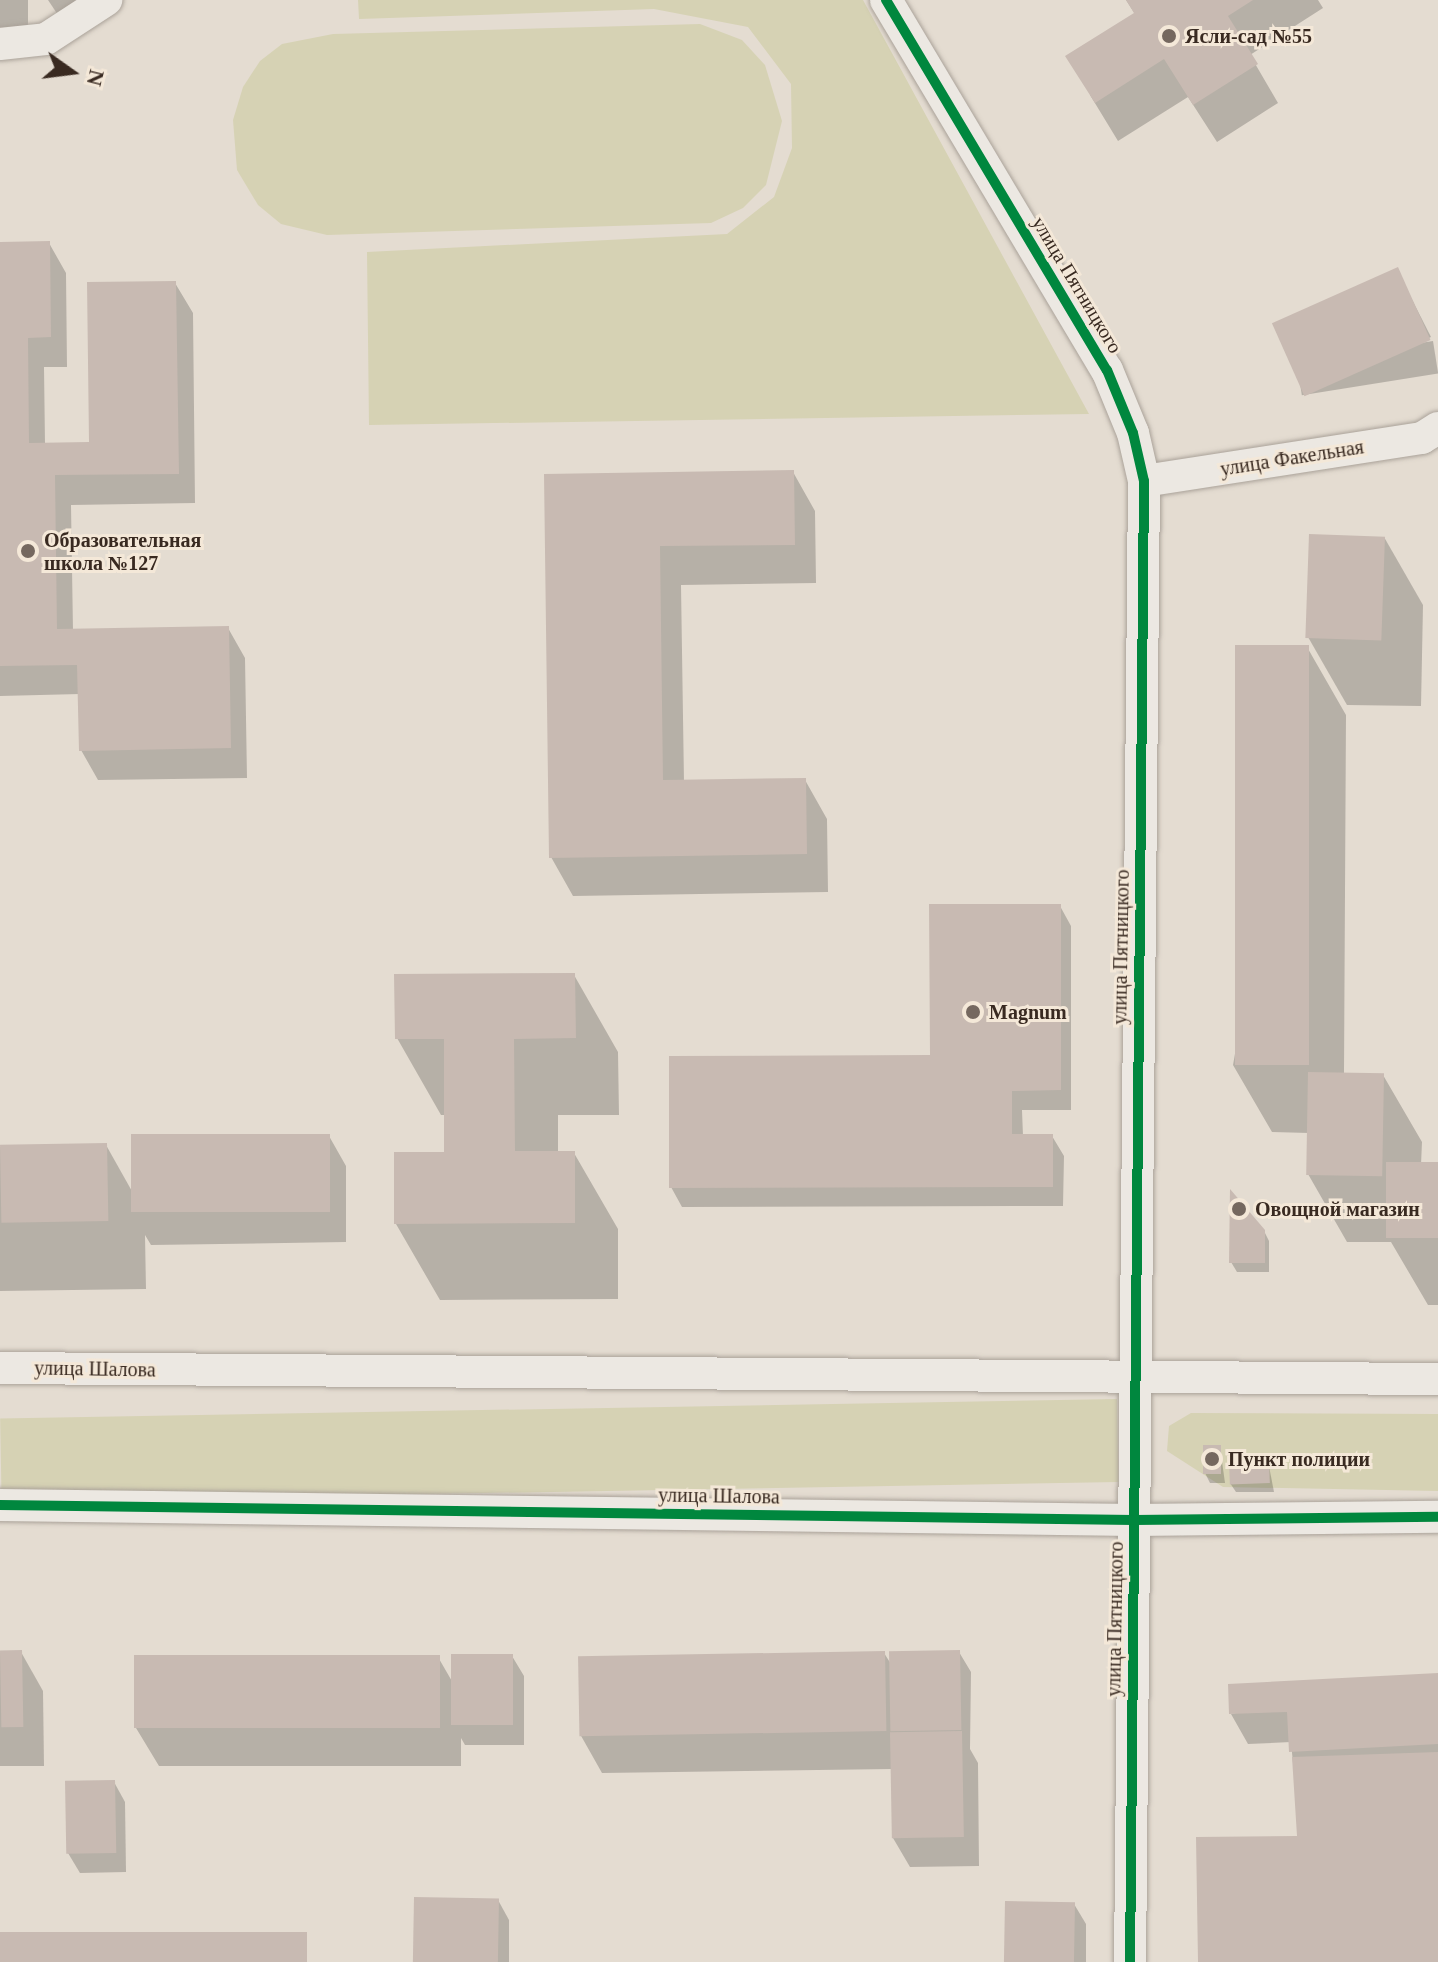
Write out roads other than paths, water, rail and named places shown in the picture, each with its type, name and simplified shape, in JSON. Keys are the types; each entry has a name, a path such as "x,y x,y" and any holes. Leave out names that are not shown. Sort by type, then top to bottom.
{"street":[{"path":"0,44 46,39 106,0"},
{"name":"улица Пятницкого","path":"886,0 1107,370 1133,433 1144,481 1130,1962"},
{"name":"улица Факельная","path":"1144,481 1422,438 1438,428"},
{"name":"улица Шалова","path":"0,1368 1438,1379"},
{"name":"улица Шалова","path":"0,1505 1134,1520 1438,1517"}],"place":[{"name":"Ясли-сад №55","path":"1169,36"},
{"name":"Образовательная школа №127","path":"28,551"},
{"name":"Magnum","path":"973,1012"},
{"name":"Овощной магазин","path":"1239,1209"},
{"name":"Пункт полиции","path":"1212,1459"}]}
